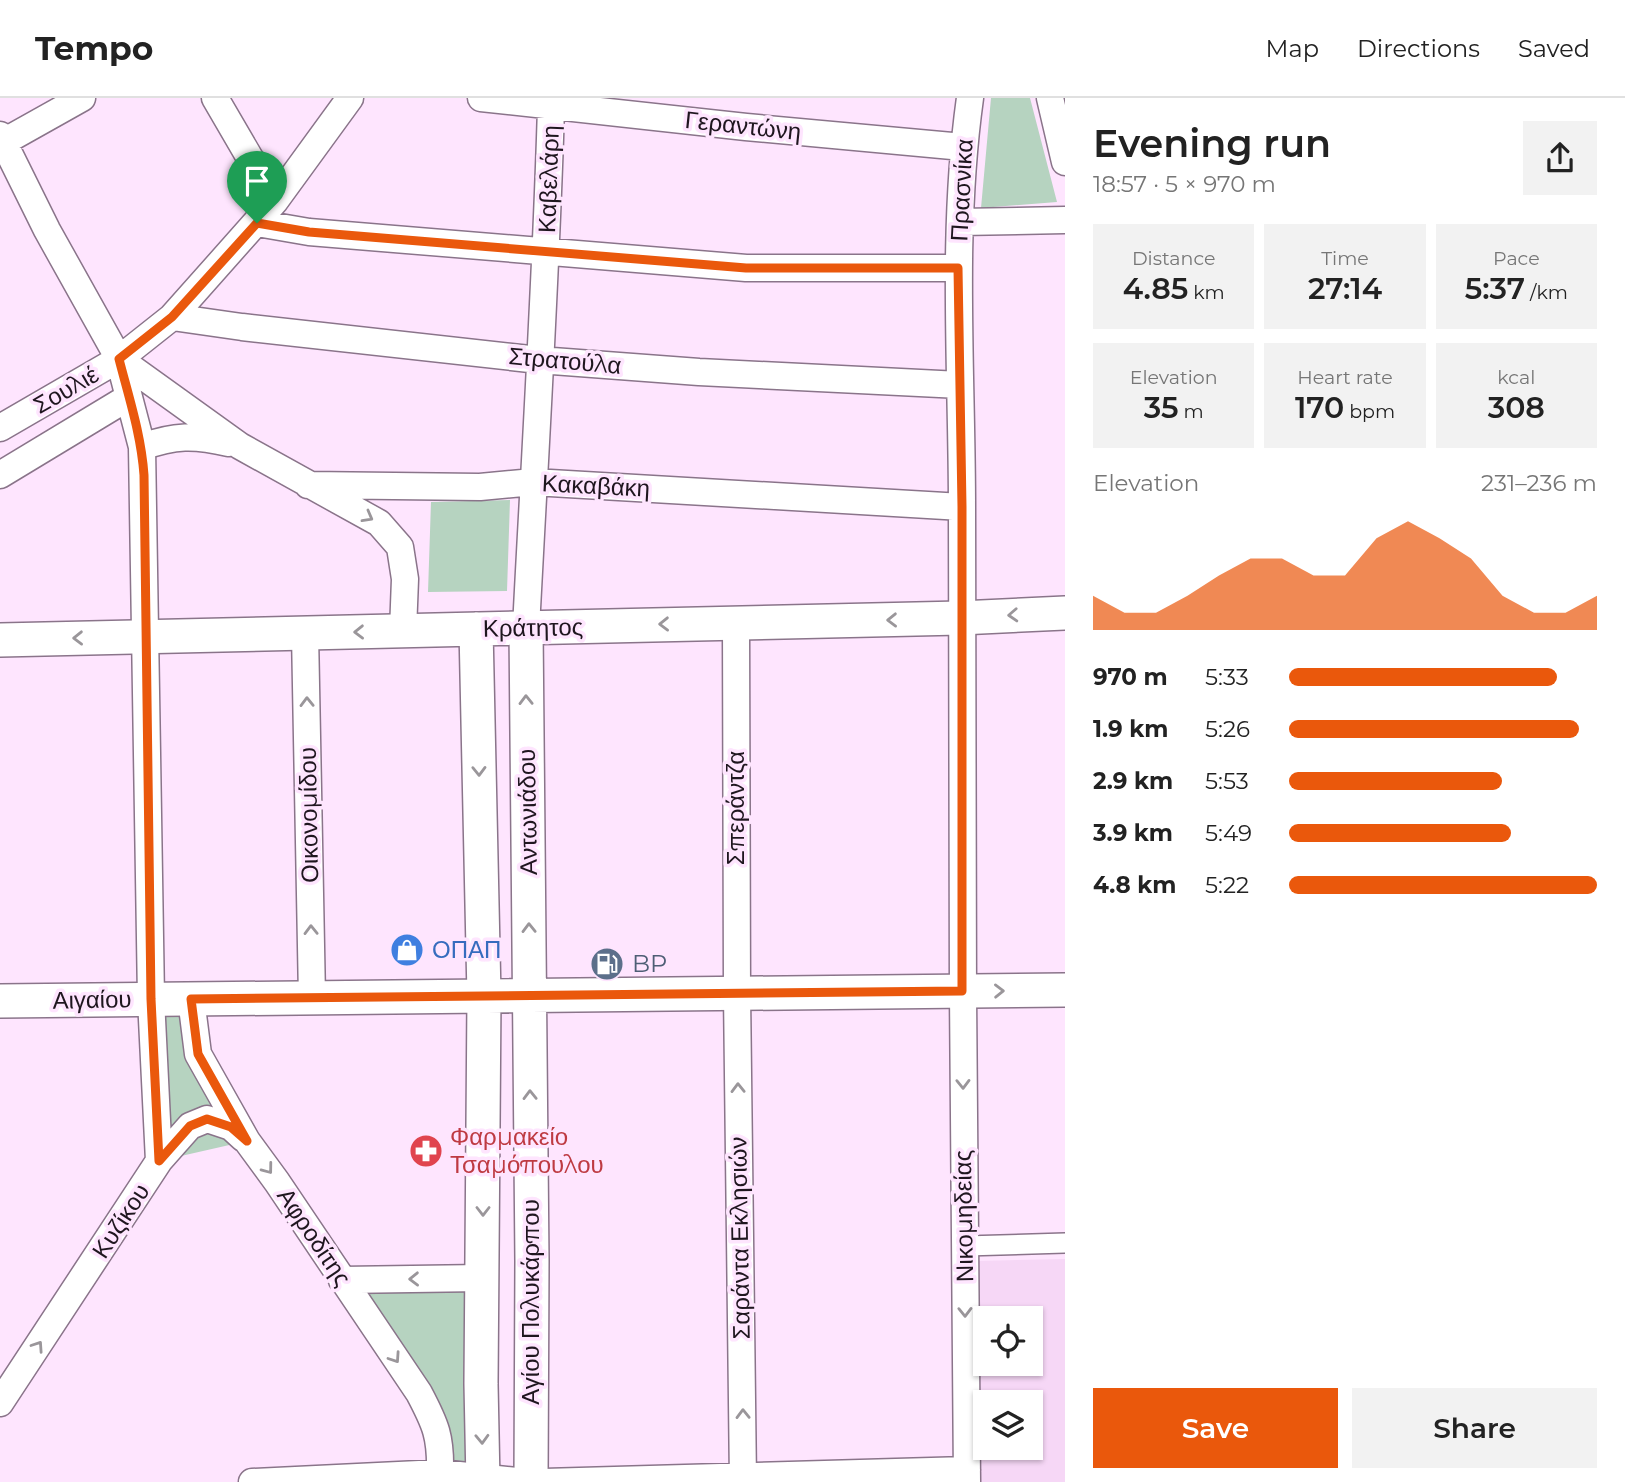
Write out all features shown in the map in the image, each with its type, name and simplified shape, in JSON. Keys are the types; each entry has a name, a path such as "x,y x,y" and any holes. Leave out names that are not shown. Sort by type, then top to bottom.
{"street":[{"path":"82,98 1,141 119,359"},
{"path":"215,98 275,201"},
{"name":"Σουλιέ","path":"0,428 119,359 172,317 275,201 350,98"},
{"name":"Γεραντώνη","path":"481,98 963,146"},
{"name":"Πρασνίκα","path":"960,618 962,507 958,268 963,146 970,98"},
{"path":"1055,100 1065,162"},
{"name":"Καβελάρη","path":"526,628 547,253 551,107"},
{"path":"960,222 1065,220"},
{"path":"257,223 309,232 746,268 958,268"},
{"name":"Στρατούλα","path":"172,317 539,360 699,372 960,385"},
{"name":"Κυζίκου","path":"0,1403 138,1198 159,1161 151,999 142,447 119,359"},
{"name":"Κακαβάκη","path":"119,359 240,446 308,485 480,487 533,482 962,507"},
{"name":"Σουλιέ","path":"0,475 129,397"},
{"name":"Κακαβάκη","path":"142,447 163,439 201,436 240,446"},
{"path":"308,485 380,523 400,547 405,579 403,631"},
{"name":"Κράτητος","path":"0,640 960,618 1065,612"},
{"name":"Νικομηδείας","path":"960,618 967,1476"},
{"name":"Σπεράντζα","path":"736,623 737,993"},
{"name":"Αντωνιάδου","path":"526,628 529,996"},
{"name":"Αντωνιάδου","path":"476,629 484,996"},
{"name":"Οικονομίδου","path":"305,633 312,998"},
{"name":"Αιγαίου","path":"0,1001 1065,990"},
{"name":"Σαράντα Εκλησιών","path":"737,993 743,1479"},
{"name":"Αγίου Πολυκάρπου","path":"484,996 481,1384 484,1480"},
{"name":"Αγίου Πολυκάρπου","path":"529,996 529,1482"},
{"name":"Αφροδίτης","path":"191,999 198,1054 247,1141 419,1393 433,1420 441,1446 440,1474"},
{"path":"159,1161 190,1126 207,1119 231,1127 247,1141"},
{"path":"965,1246 1065,1243"},
{"path":"342,1280 482,1278"},
{"path":"252,1482 440,1474 529,1482"},
{"path":"544,1482 967,1476"}],"shaded area":[{"path":"1065,1259 1065,1482 978,1482 978,1460 1043,1460 1043,1390 978,1390 978,1376 1043,1376 1043,1306 977,1306 977,1261"}],"green space":[{"path":"991,98 1030,98 1057,202 981,208"},
{"path":"510,500 507,591 428,592 431,502"},
{"path":"151,999 191,999 247,1141 159,1161"},
{"path":"482,1278 483,1477 440,1473 441,1446 342,1280"}],"place":[{"name":"ΟΠΑΠ","path":"407,950"},
{"name":"BP","path":"607,964"},
{"name":"Φαρμακείο Τσαμόπουλου","path":"426,1151"}],"route":[{"path":"257,223 309,232 746,268 958,268 962,507 962,991 191,999 198,1054 247,1141 231,1127 207,1119 190,1126 159,1161 151,999 144,475 142,447 119,359 172,317 257,223"}]}
